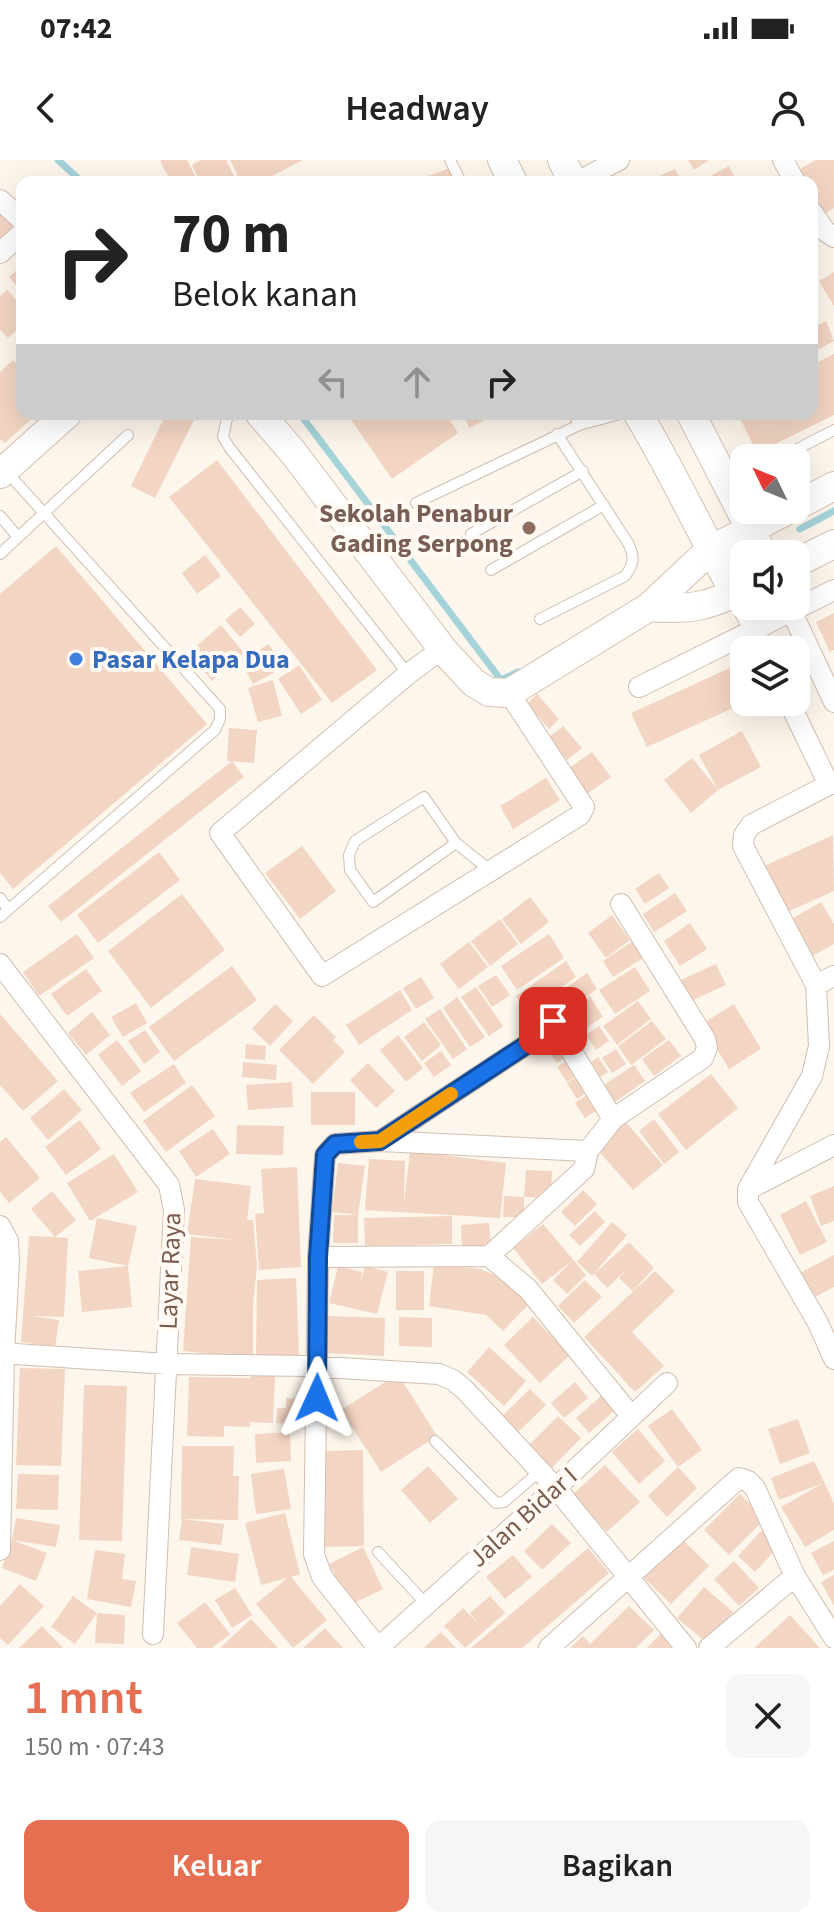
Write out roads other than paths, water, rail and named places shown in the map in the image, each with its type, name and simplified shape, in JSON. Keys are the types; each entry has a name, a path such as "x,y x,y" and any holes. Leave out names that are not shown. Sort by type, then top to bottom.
{"street":[{"path":"587,176 619,160"},
{"path":"0,200 16,215"},
{"path":"818,221 834,237"},
{"path":"0,253 16,238"},
{"path":"2,472 60,420"},
{"path":"265,420 442,649 474,683 489,692 509,693 649,607 710,550 730,547"},
{"path":"642,420 671,469 710,550 730,577"},
{"path":"694,420 731,483 755,540"},
{"path":"810,499 834,486"},
{"path":"758,540 774,524"},
{"path":"810,556 834,544"},
{"path":"810,600 834,590"},
{"path":"649,607 679,609 713,605 730,596"},
{"path":"751,620 758,636"},
{"path":"639,687 770,620"},
{"path":"796,620 834,702"},
{"path":"442,649 408,674 220,833 322,976 580,815 584,807 509,693"},
{"path":"796,716 832,783 751,825 744,835 743,846 825,980 819,1046 812,1076 748,1189 748,1202 826,1319 834,1359"},
{"path":"489,1256 584,1169 588,1151 613,1119 703,1058 707,1048 705,1039 621,904"},
{"name":"Layar Raya","path":"0,964 169,1185 174,1210 153,1643"},
{"path":"380,1141 554,1024 613,1119"},
{"path":"378,1648 322,1577 314,1554 318,1257 325,1155 335,1144 380,1141 588,1151"},
{"path":"748,1189 834,1145"},
{"path":"0,1226 8,1241 9,1261 2,1353 0,1550"},
{"path":"318,1257 489,1256 528,1289 631,1416"},
{"path":"2,1353 167,1364 318,1367 439,1374 453,1380 556,1488 686,1648"},
{"name":"Jalan Bidar I","path":"378,1648 667,1383"},
{"path":"549,1648 739,1478 755,1488 795,1576 834,1638"},
{"path":"709,1648 795,1576"}],"lane":[{"path":"227,420 223,437 229,447 408,674"},
{"path":"416,503 557,434 576,420"},
{"path":"807,444 834,430"},
{"path":"540,619 625,576 633,566 633,554 557,434"},
{"path":"0,554 128,435"},
{"path":"471,534 583,471"},
{"path":"0,898 4,913 215,730 220,719 220,709 45,514 2,472"},
{"path":"491,570 604,505"},
{"path":"0,516 18,537"},
{"path":"456,843 373,902 350,870 349,855 355,841 424,797 456,843 491,871"},
{"path":"435,1441 496,1503 504,1502 539,1472"},
{"path":"378,1552 426,1604"}],"waterway":[{"path":"58,160 75,176"},
{"path":"305,420 501,680 518,672"},
{"path":"800,529 834,511"}],"place":[{"name":"Sekolah Penabur Gading Serpong","path":"529,528"},
{"name":"Pasar Kelapa Dua","path":"76,659"}]}
